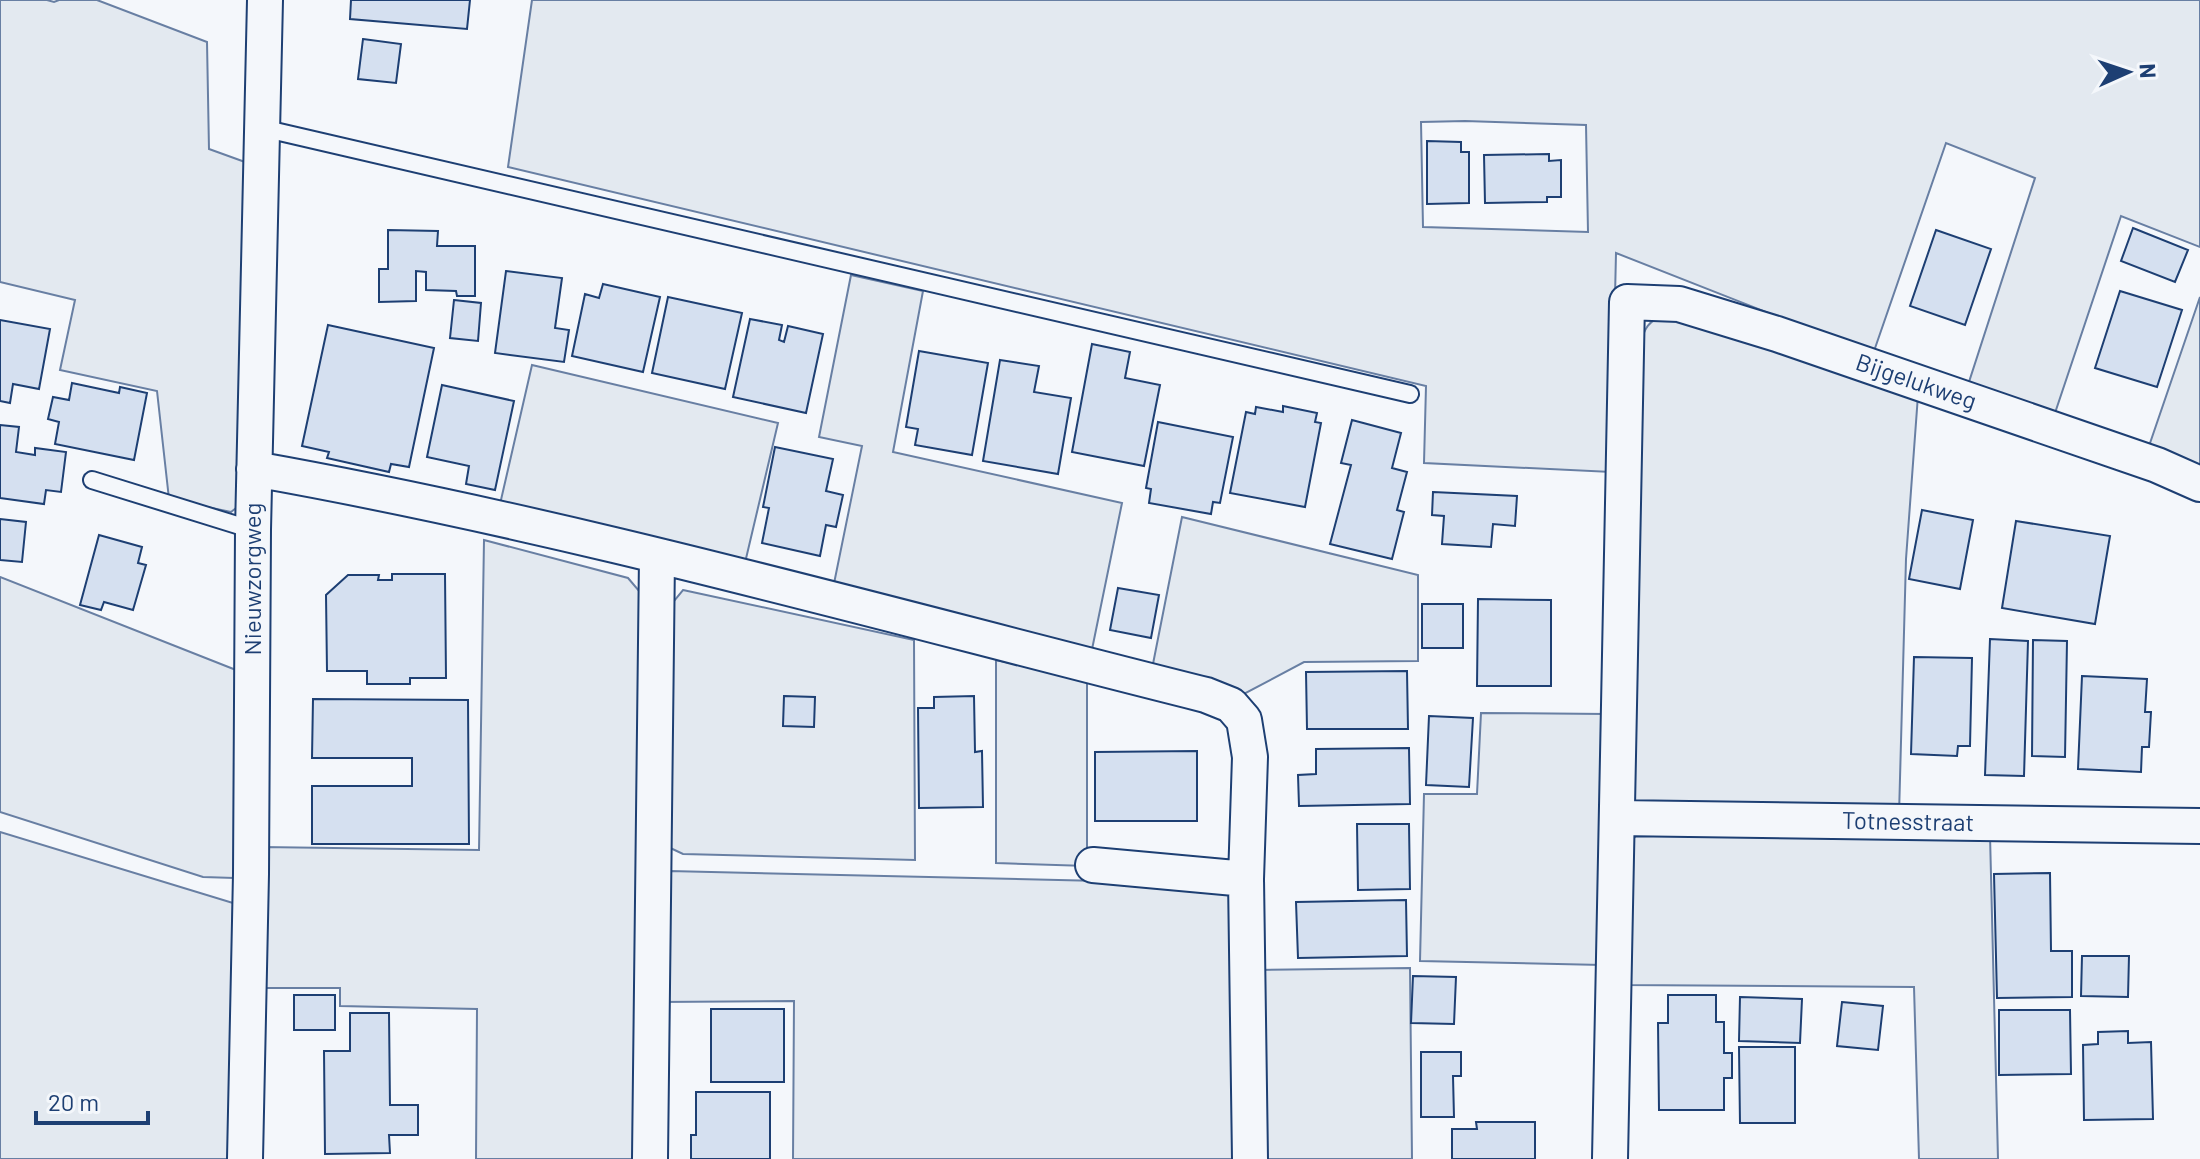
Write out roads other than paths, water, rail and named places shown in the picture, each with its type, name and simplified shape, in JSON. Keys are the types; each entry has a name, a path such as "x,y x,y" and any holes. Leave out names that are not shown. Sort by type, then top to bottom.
{"street":[{"name":"Nieuwzorgweg","path":"245,1159 254,469 265,0"},
{"name":"Bijgelukweg","path":"1617,818 1627,302 1679,304 1777,334 2157,465 2200,484"},
{"path":"254,469 353,486 657,557 1206,695 1231,705 1244,720 1250,757 1246,879 1250,1159"},
{"path":"650,1159 657,557"},
{"path":"1610,1159 1617,818"},
{"name":"Totnesstraat","path":"1617,818 2200,826"},
{"path":"1093,865 1246,879"}],"lane":[{"path":"262,128 1410,394"},
{"path":"92,480 253,530"}]}
